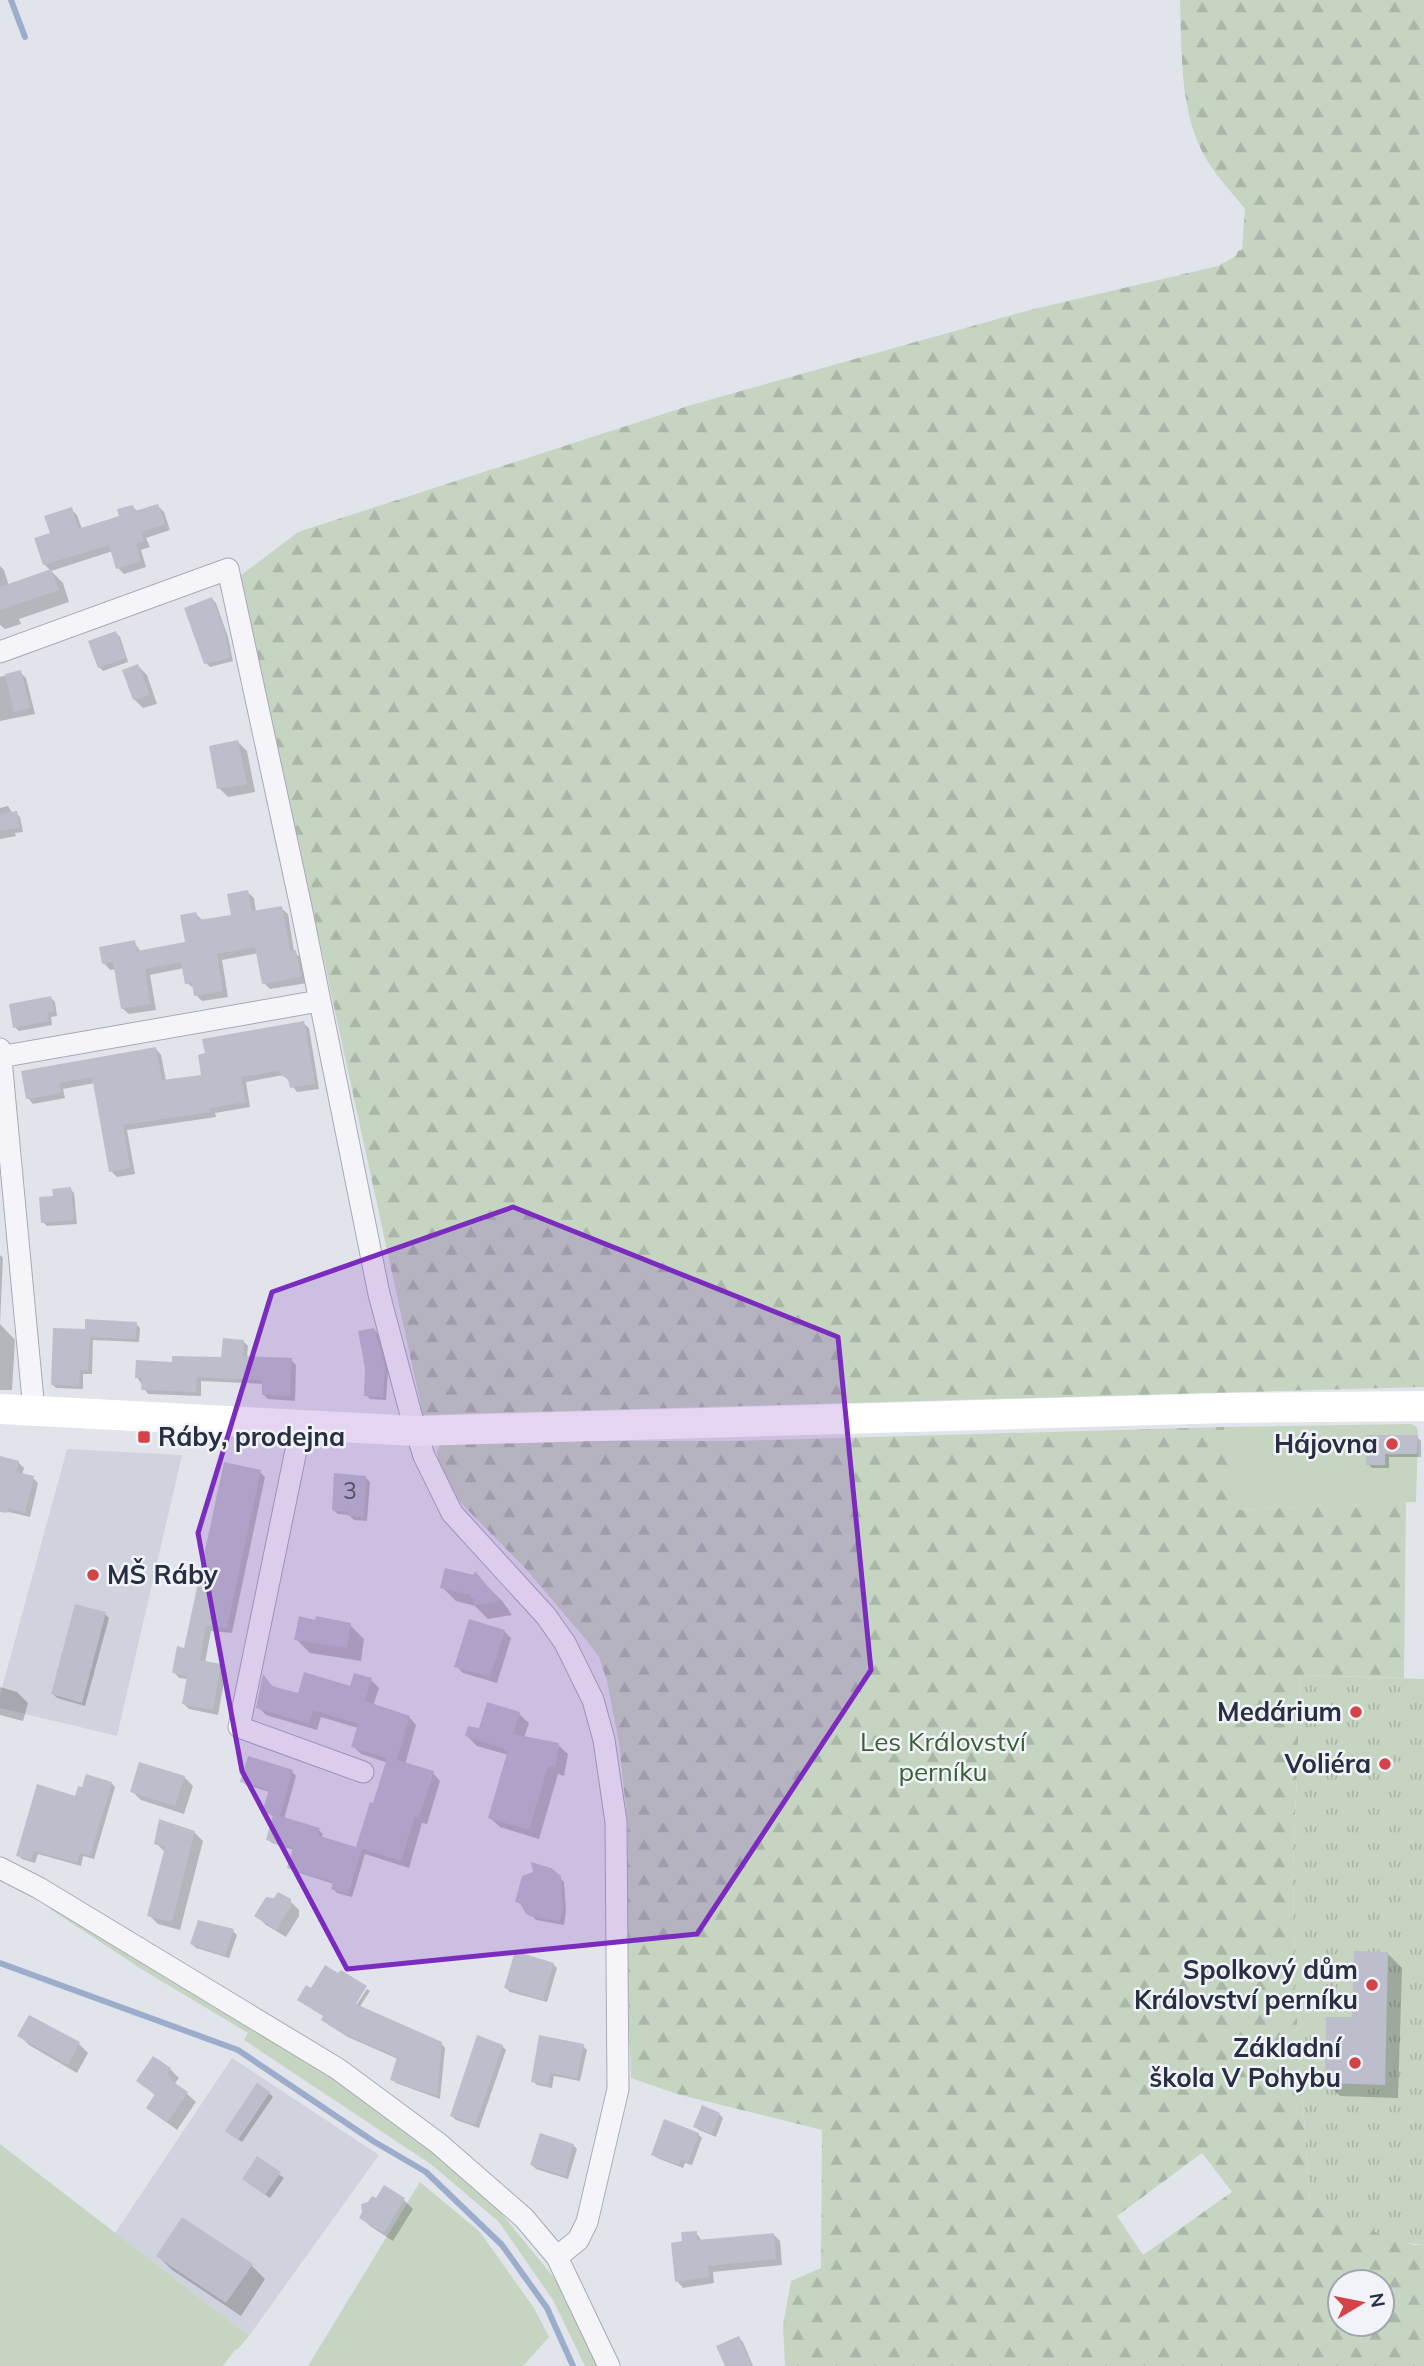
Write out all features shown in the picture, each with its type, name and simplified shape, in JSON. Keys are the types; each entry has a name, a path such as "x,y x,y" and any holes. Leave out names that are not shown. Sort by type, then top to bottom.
{"street":[{"path":"0,652 228,569 301,907 379,1294 424,1456 452,1513 538,1607 565,1643 593,1700 611,1782 616,1822 618,2090 587,2222 578,2240 557,2258"},
{"path":"34,1410 0,1054 319,1000"},
{"path":"0,1409 417,1431 1227,1408 1424,1406"},
{"path":"301,1426 239,1727 363,1772"},
{"path":"0,1868 39,1888 338,2069 438,2143 524,2218 557,2258 610,2366"}],"highlighted area":[{"path":"513,1207 838,1337 871,1670 697,1934 347,1969 242,1771 198,1533 272,1292"}],"shaded area":[{"name":"MŠ Ráby","path":"67,1449 182,1455 117,1736 0,1708 0,1695"},
{"path":"232,2058 379,2155 249,2336 115,2233"}],"green space":[{"path":"1180,0 1424,0 1424,1387 423,1415 240,576 298,532 691,405 1030,310 1218,266 1236,256 1238,251 1242,250 1245,209 1208,162 1192,124 1184,84"},
{"path":"1411,1424 1417,1427 1418,1435 1416,1502 1237,1510 1224,1427"},
{"name":"Les Království perníku","path":"1224,1427 1238,1510 1406,1502 1404,1678 1301,1675 1293,1870 1295,1991 1310,2204 1413,2245 1424,2245 1424,2366 785,2366 783,2325 791,2281 821,2268 822,2130 677,2094 631,2078 626,1953 628,1828 619,1743 607,1681 599,1657 588,1642 526,1569 453,1495 438,1463 437,1451 440,1444 447,1441 733,1441","holes":["1202,2153 1232,2192 1143,2255 1117,2216"]},
{"path":"1301,1675 1424,1679 1424,2245 1398,2242 1310,2204 1295,1991 1293,1870"},
{"path":"56,1907 316,2063 487,2196 560,2285 598,2366 585,2366 553,2300 499,2222 432,2165 244,2040 248,2033 143,1970 50,1909"},
{"path":"0,2144 249,2336 223,2366 0,2366"},
{"path":"420,2182 480,2232 534,2308 549,2337 523,2366 308,2366"}],"building":[{"path":"158,504 165,524 141,532 144,541 136,544 141,561 116,569 109,545 43,565 34,538 50,533 44,516 72,507 78,529 119,516 117,509 133,505 135,511"},
{"path":"51,569 59,590 0,610 0,587"},
{"path":"212,597 225,632 230,658 204,664 184,608"},
{"path":"116,631 126,658 98,668 88,641"},
{"path":"138,664 150,695 133,700 122,670"},
{"path":"21,670 30,708 14,712 5,674"},
{"path":"238,740 247,784 217,789 209,746"},
{"path":"17,811 20,828 0,831 0,814"},
{"path":"248,890 252,911 282,906 290,951 296,950 301,977 262,984 255,947 217,954 223,991 194,996 192,983 185,984 181,962 145,969 150,1004 121,1009 113,962 102,964 99,947 135,940 137,951 185,942 180,915 196,912 198,920 231,915 227,894"},
{"path":"51,996 54,1012 48,1013 49,1021 13,1028 9,1004"},
{"path":"304,1021 315,1084 290,1088 288,1079 278,1071 241,1077 246,1102 210,1108 211,1112 123,1125 130,1168 109,1172 92,1077 59,1083 61,1093 26,1099 21,1071 156,1047 162,1080 201,1075 198,1055 205,1053 202,1039"},
{"path":"71,1187 74,1220 41,1223 39,1197 53,1196 52,1189"},
{"path":"85,1319 137,1322 136,1339 90,1337 88,1371 80,1370 79,1386 51,1385 53,1328 85,1329"},
{"path":"374,1328 385,1367 383,1397 364,1396 365,1368 358,1331"},
{"path":"223,1338 244,1340 243,1356 292,1358 290,1396 262,1395 262,1380 197,1377 196,1392 141,1390 142,1378 135,1378 136,1360 172,1362 172,1356 221,1357"},
{"name":"Hájovna","path":"1366,1435 1418,1435 1417,1454 1385,1454 1385,1465 1366,1465"},
{"path":"0,1456 19,1461 16,1472 34,1476 25,1513 8,1508 7,1513 0,1512"},
{"path":"224,1462 261,1470 227,1628 206,1626 200,1660 221,1664 213,1710 182,1704 187,1676 172,1673 177,1646 184,1648"},
{"path":"334,1473 366,1476 364,1517 348,1516 348,1512 332,1510"},
{"path":"445,1568 474,1575 475,1571 500,1601 473,1606 475,1599 470,1598 471,1595 440,1588"},
{"path":"75,1604 106,1612 82,1703 51,1694"},
{"path":"299,1616 315,1620 316,1616 351,1623 347,1648 294,1640"},
{"path":"469,1619 505,1630 490,1677 454,1667"},
{"path":"304,1672 350,1686 354,1673 372,1678 365,1701 410,1716 397,1760 434,1771 419,1818 415,1816 401,1861 356,1847 387,1758 351,1747 358,1724 313,1710 309,1724 256,1708 263,1674 272,1686 298,1693"},
{"path":"487,1702 520,1712 513,1734 559,1743 555,1767 548,1766 529,1830 488,1818 508,1750 465,1736 468,1726 479,1728"},
{"path":"248,1756 293,1770 280,1816 320,1828 317,1835 362,1849 348,1894 331,1889 333,1882 287,1868 293,1848 266,1840 273,1815 262,1812 269,1790 240,1782"},
{"path":"139,1762 185,1776 175,1806 130,1792"},
{"path":"86,1774 112,1782 90,1856 80,1853 77,1863 34,1851 31,1860 16,1856 37,1784 75,1796 78,1786 82,1787"},
{"path":"159,1819 195,1831 172,1922 147,1916 165,1847 154,1844"},
{"path":"531,1862 551,1868 561,1876 563,1906 560,1922 530,1916 520,1903 515,1902 522,1876 533,1872"},
{"path":"278,1892 291,1899 291,1906 276,1930 254,1916 266,1897 274,1898"},
{"path":"198,1920 234,1929 225,1956 190,1944"},
{"path":"515,1951 554,1963 543,2000 504,1988"},
{"name":"Základní škola V Pohybu","path":"1354,1951 1388,1952 1385,2085 1325,2083 1326,2017 1352,2017"},
{"path":"325,1965 338,1973 341,1970 367,1986 356,2004 442,2042 437,2096 390,2080 397,2057 342,2033 321,2020 323,2016 297,2000 306,1985 311,1988"},
{"path":"29,2015 80,2042 68,2065 17,2036"},
{"path":"477,2035 503,2045 475,2125 450,2116"},
{"path":"539,2035 584,2044 577,2078 550,2073 548,2085 531,2082"},
{"path":"153,2056 171,2068 167,2074 188,2092 167,2123 146,2108 155,2094 136,2081"},
{"path":"257,2083 270,2092 238,2140 225,2131"},
{"path":"702,2105 720,2113 712,2134 693,2127"},
{"path":"664,2119 699,2133 688,2163 681,2160 679,2165 651,2155"},
{"path":"540,2133 574,2144 565,2176 530,2165"},
{"path":"257,2156 281,2172 265,2195 242,2179"},
{"path":"384,2185 405,2198 384,2233 359,2218 362,2212 361,2204 368,2202 372,2196 376,2198"},
{"path":"182,2217 253,2264 226,2303 156,2256"},
{"path":"697,2231 697,2240 774,2233 776,2259 708,2266 709,2277 675,2282 671,2243 682,2241 681,2232"},
{"path":"739,2336 752,2366 725,2366 716,2346"}],"waterway":[{"path":"11,0 25,37"},
{"path":"0,1963 238,2050 373,2141 426,2172 502,2245 547,2308 573,2366"}],"place":[{"name":"Ráby, prodejna","path":"144,1437"},
{"name":"Hájovna","path":"1392,1444"},
{"name":"MŠ Ráby","path":"93,1575"},
{"name":"Medárium","path":"1356,1712"},
{"name":"Voliéra","path":"1385,1764"},
{"name":"Spolkový dům Království perníku","path":"1372,1985"},
{"name":"Základní škola V Pohybu","path":"1355,2063"}]}
